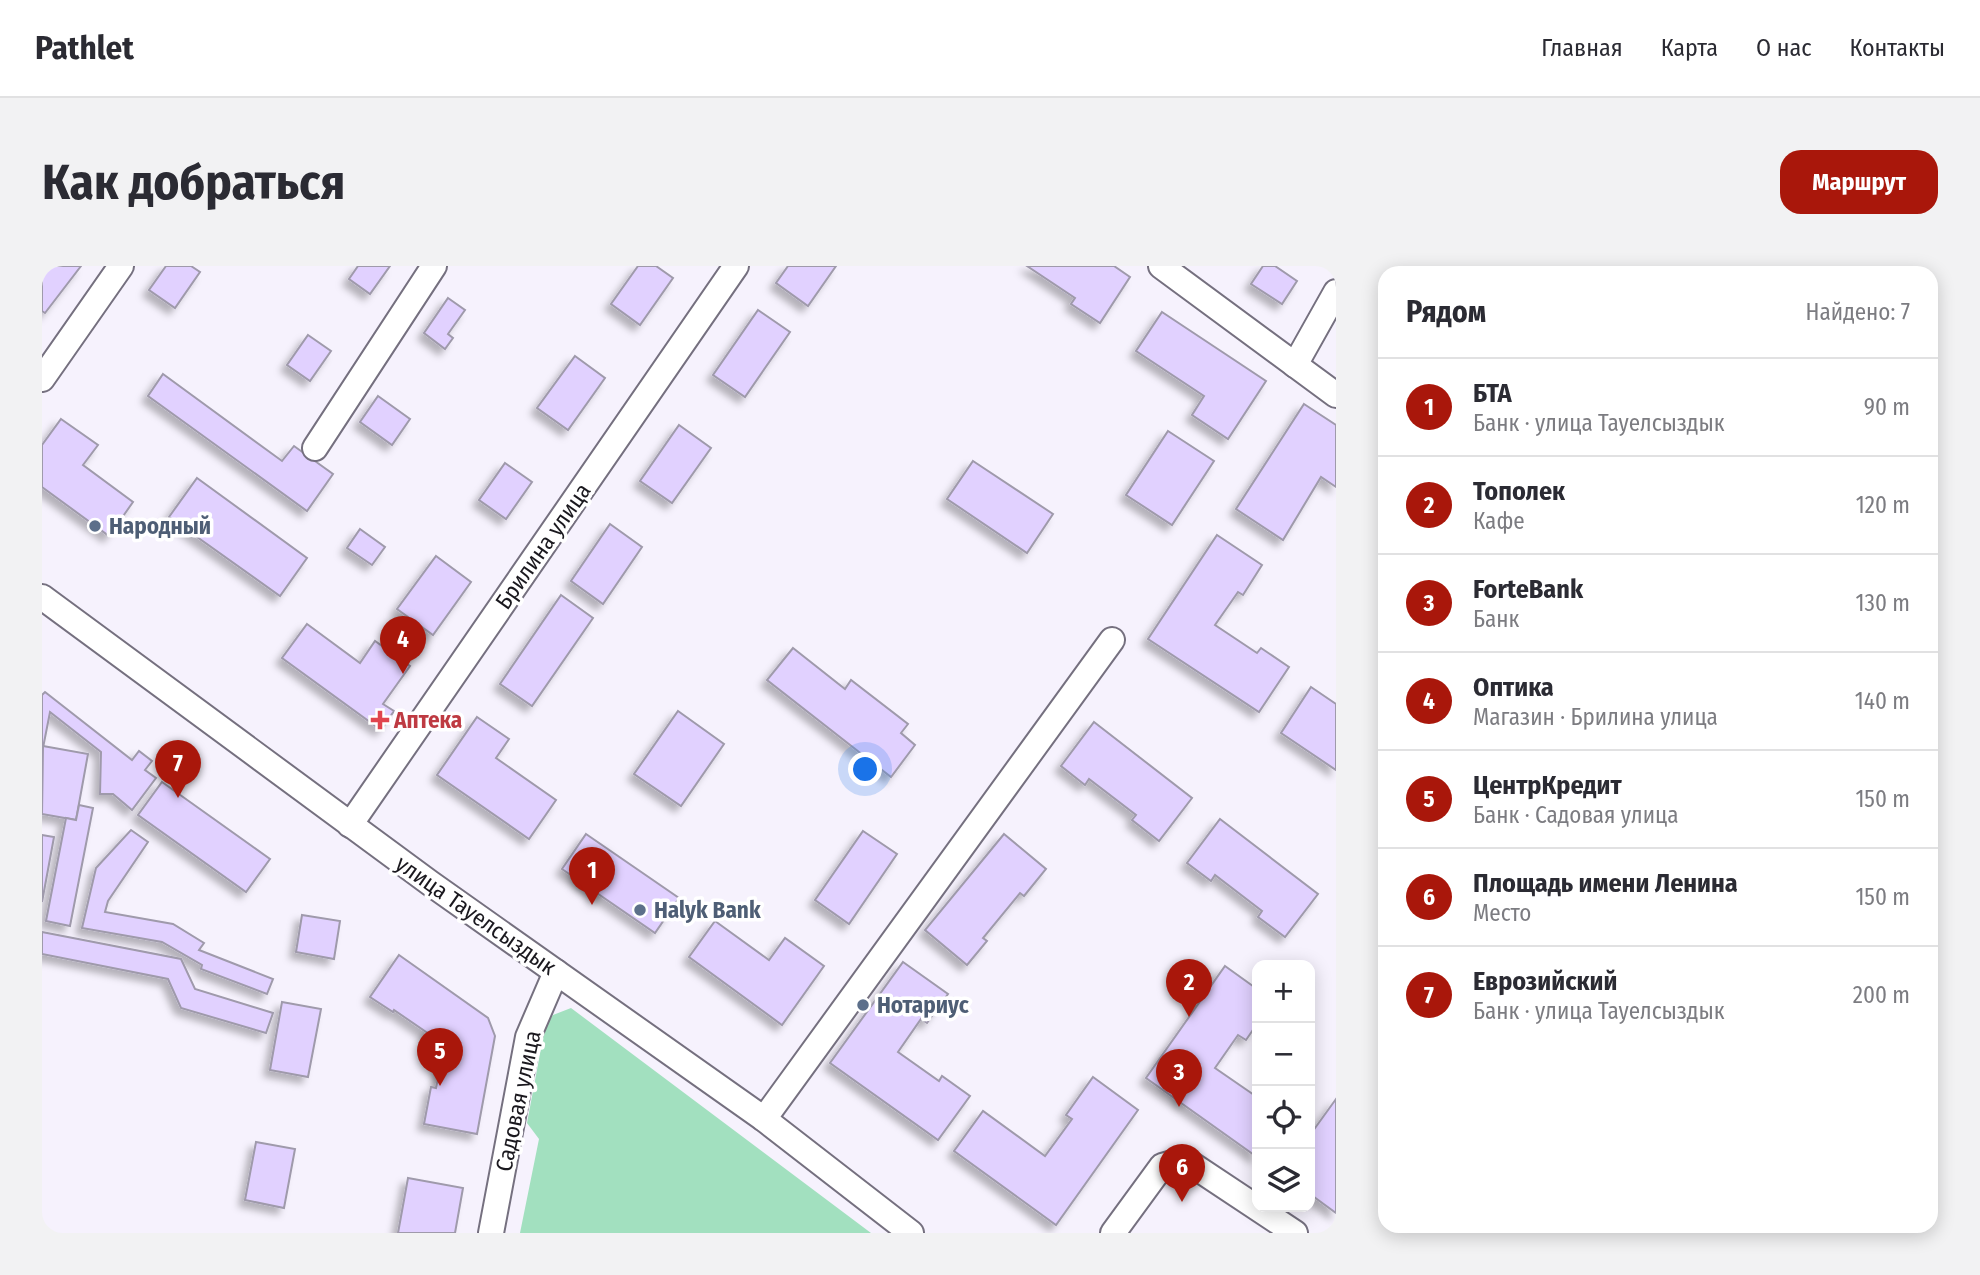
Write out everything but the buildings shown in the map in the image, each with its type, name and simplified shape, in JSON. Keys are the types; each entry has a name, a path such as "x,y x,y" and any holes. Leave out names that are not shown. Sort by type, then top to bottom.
{"street":[{"path":"42,379 121,266"},
{"path":"315,448 434,266"},
{"name":"Брилина улица","path":"350,825 736,266"},
{"path":"1161,266 1336,395"},
{"path":"1295,365 1336,292"},
{"name":"улица Тауелсыздык","path":"42,597 350,825 764,1119 911,1233"},
{"path":"764,1119 1112,640"},
{"name":"Садовая улица","path":"491,1233 528,1037 556,972"},
{"path":"1113,1233 1162,1166 1176,1163 1192,1164 1295,1233"}],"green space":[{"path":"571,1008 871,1233 520,1233 539,1139 527,1123 545,1027 553,1015"}],"place":[{"name":"Народный","path":"95,526"},
{"name":"Оптика","path":"403,674"},
{"name":"Аптека","path":"380,720"},
{"name":"Еврозийский","path":"178,798"},
{"name":"БТА","path":"592,905"},
{"name":"Halyk Bank","path":"640,910"},
{"name":"Нотариус","path":"863,1005"},
{"name":"Тополек","path":"1189,1017"},
{"name":"ЦентрКредит","path":"440,1086"},
{"name":"ForteBank","path":"1179,1107"},
{"name":"Площадь имени Ленина","path":"1182,1202"}]}
